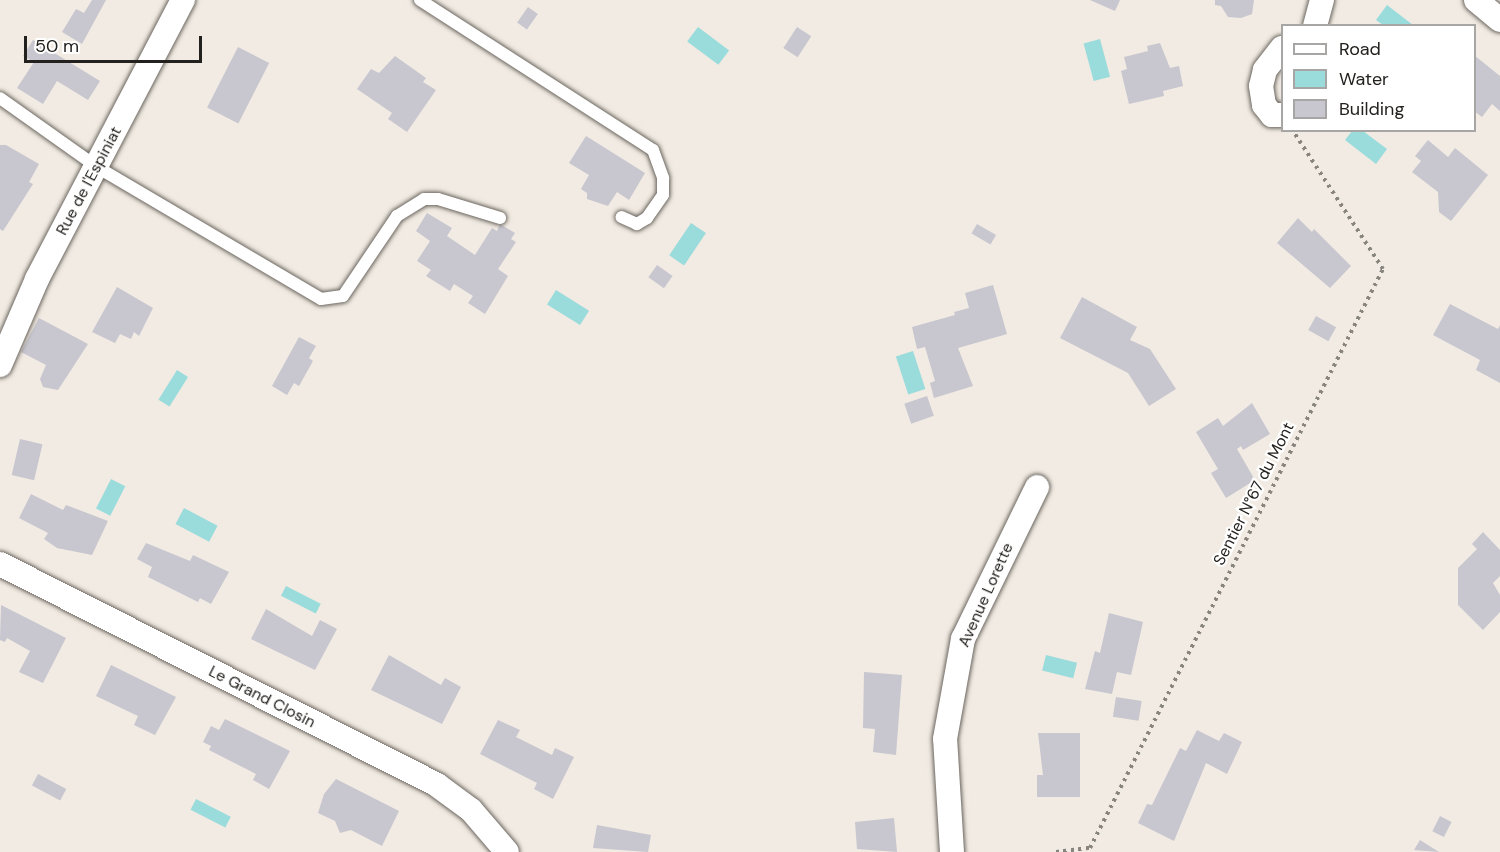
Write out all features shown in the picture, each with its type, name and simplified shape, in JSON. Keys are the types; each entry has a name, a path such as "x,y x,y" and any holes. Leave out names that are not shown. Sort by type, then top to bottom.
{"street":[{"name":"Rue de l'Espiniat","path":"0,365 37,279 183,0"},
{"path":"1316,24 1322,0"},
{"path":"1281,49 1265,70 1261,86 1268,110 1272,115 1281,115"},
{"name":"Avenue Lorette","path":"952,852 945,739 963,639 1037,487"},
{"name":"Le Grand Closin","path":"0,564 436,785 471,810 507,852"}],"lane":[{"path":"420,0 653,150 663,178 663,195 637,224 621,217"},
{"path":"0,98 97,167 321,299 343,296 397,216 424,199 438,199 500,218"}],"path":[{"name":"Sentier N°67 du Mont","path":"1056,852 1090,848 1383,268 1293,132"}],"water":[{"path":"1387,5 1412,24 1382,24 1376,20"},
{"path":"698,27 729,50 718,65 687,41"},
{"path":"1100,39 1110,77 1094,81 1084,43"},
{"path":"1351,132 1364,132 1387,149 1376,164 1345,140"},
{"path":"691,223 706,233 684,265 669,255"},
{"path":"556,290 589,311 580,325 547,304"},
{"path":"913,351 925,389 908,395 896,357"},
{"path":"177,370 188,377 169,407 158,400"},
{"path":"111,479 125,486 110,516 96,508"},
{"path":"184,508 218,526 209,542 176,524"},
{"path":"286,586 321,604 316,614 281,596"},
{"path":"1046,655 1077,663 1073,678 1042,671"},
{"path":"196,799 231,817 225,827 191,810"}],"building":[{"path":"92,0 106,0 82,44 62,32 76,9 84,13"},
{"path":"1090,0 1120,0 1115,11"},
{"path":"1215,0 1254,0 1252,14 1241,18 1228,17 1221,6 1215,5"},
{"path":"528,7 538,14 527,29 517,23"},
{"path":"797,27 811,36 798,57 783,48"},
{"path":"33,40 100,81 88,100 57,81 43,104 17,88 34,62 23,56"},
{"path":"1160,43 1170,68 1179,66 1183,86 1163,91 1164,96 1129,104 1121,71 1127,69 1124,57 1148,51 1147,46"},
{"path":"238,47 269,63 238,123 207,108"},
{"path":"395,56 426,78 423,82 436,90 407,132 388,119 392,113 357,89 371,69 379,73"},
{"path":"1476,57 1500,76 1500,111 1492,104 1482,117 1476,112"},
{"path":"586,136 645,173 629,200 617,192 608,206 587,199 587,193 581,189 589,175 569,163"},
{"path":"1428,140 1448,157 1455,148 1488,175 1451,221 1439,212 1438,192 1412,172 1421,161 1415,156"},
{"path":"0,145 6,145 39,164 29,182 33,184 3,231 0,229"},
{"path":"427,213 452,228 447,236 475,255 492,228 497,231 500,224 515,233 511,239 516,242 498,269 508,276 485,314 468,303 473,296 454,284 450,291 426,276 431,270 417,261 430,241 416,231"},
{"path":"1298,218 1312,232 1314,229 1351,266 1330,288 1277,243"},
{"path":"977,224 996,235 991,245 972,234"},
{"path":"657,265 673,276 664,288 648,277"},
{"path":"993,285 1007,334 958,348 973,386 934,398 930,383 935,381 925,347 917,349 912,327 955,315 954,312 969,308 965,293"},
{"path":"117,287 153,308 139,336 134,332 131,339 120,334 115,343 92,332"},
{"path":"1082,297 1137,327 1130,340 1150,349 1176,389 1149,406 1128,373 1060,338"},
{"path":"1450,304 1498,329 1500,325 1500,383 1476,370 1480,360 1433,335"},
{"path":"1316,316 1336,327 1328,341 1308,330"},
{"path":"39,318 88,344 58,390 43,387 40,379 46,365 21,352"},
{"path":"299,337 316,346 309,358 313,361 299,386 294,383 287,395 272,386"},
{"path":"927,396 934,416 911,424 904,404"},
{"path":"1252,403 1270,434 1243,450 1241,446 1237,449 1255,480 1226,498 1211,473 1218,469 1196,432 1218,418 1223,426"},
{"path":"20,439 42,444 34,480 12,475"},
{"path":"31,494 63,510 66,505 108,521 92,555 57,548 44,539 48,533 19,518"},
{"path":"1483,532 1500,550 1500,576 1493,583 1500,595 1500,612 1483,630 1458,605 1458,568 1477,549 1472,544"},
{"path":"146,543 190,561 193,555 229,572 211,604 200,598 198,602 148,577 152,567 137,559"},
{"path":"1,605 66,638 43,683 19,672 30,651 7,638 5,642 0,640"},
{"path":"266,609 312,636 320,620 337,629 315,670 251,639"},
{"path":"1109,613 1143,622 1131,675 1117,672 1112,694 1085,689 1095,651 1100,653"},
{"path":"389,655 441,685 445,678 461,687 442,724 371,690"},
{"path":"111,665 176,697 155,735 134,725 138,716 96,696"},
{"path":"864,672 902,675 896,755 873,752 875,729 863,728"},
{"path":"1116,697 1142,701 1139,721 1113,717"},
{"path":"225,719 290,751 269,789 253,780 256,774 209,750 211,746 203,742 211,726 219,730"},
{"path":"498,720 520,730 516,737 552,755 555,748 574,757 553,799 534,789 537,783 480,754"},
{"path":"1197,730 1219,741 1224,733 1242,742 1227,774 1206,763 1174,841 1138,823 1147,804 1152,805 1180,748 1186,751"},
{"path":"1038,733 1080,733 1080,797 1037,797 1037,775 1043,775"},
{"path":"38,774 66,789 60,801 32,785"},
{"path":"336,779 399,811 382,846 351,830 340,833 335,821 318,813 324,794"},
{"path":"1440,816 1452,822 1444,837 1432,831"},
{"path":"894,818 897,852 857,849 855,822"},
{"path":"597,825 651,835 648,852 593,848"},
{"path":"1420,840 1439,852 1414,850"}]}
